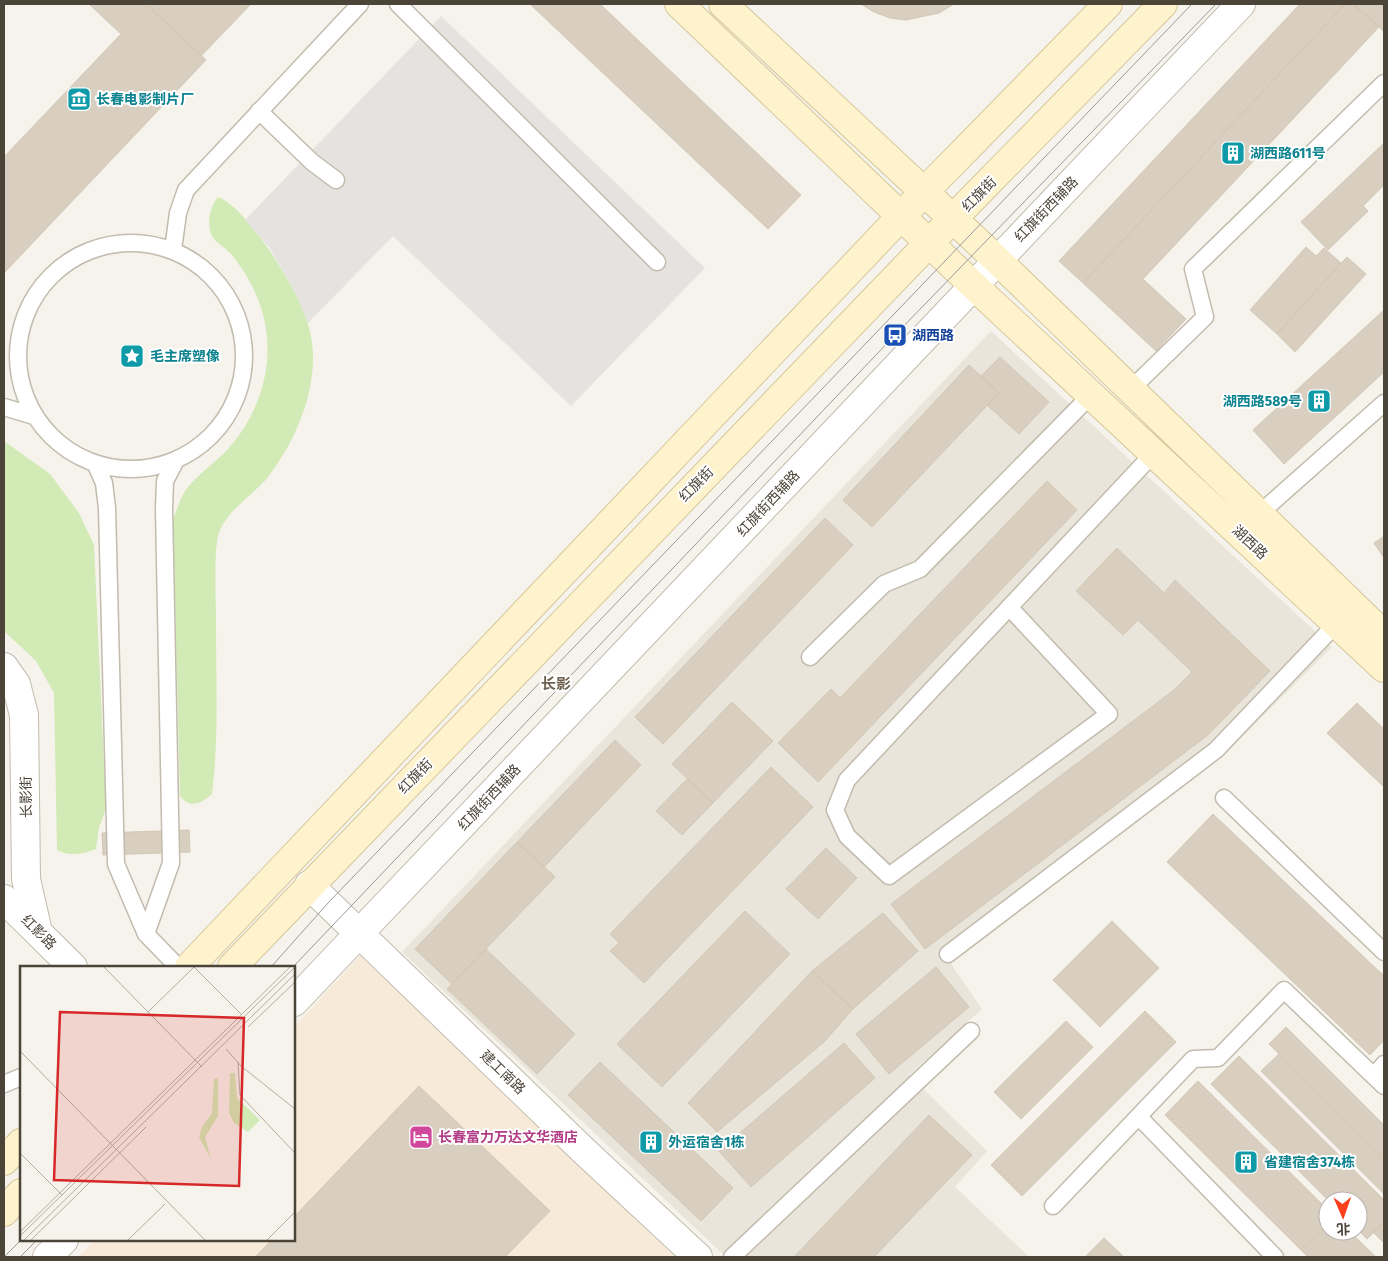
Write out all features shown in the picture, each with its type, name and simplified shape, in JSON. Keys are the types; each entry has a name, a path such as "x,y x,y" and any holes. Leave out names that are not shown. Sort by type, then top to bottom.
{"main road":[{"name":"湖西路","path":"679,4 974,286 1338,623 1384,668"},
{"name":"湖西路","path":"723,4 997,260 1384,635"},
{"path":"190,966 901,216 1108,4"},
{"name":"红旗街","path":"233,966 929,243 1163,4"},
{"path":"4,1161 20,1144"},
{"path":"4,1212 20,1194"}],"street":[{"name":"红旗街西辅路","path":"295,1001 1241,4"},
{"name":"长影街","path":"4,667 16,684 24,715 26,879 38,932"},
{"name":"建工南路","path":"309,885 584,1152 698,1257"},
{"name":"红影路","path":"4,899 72,966"},
{"path":"47,1257 63,1241"}],"lane":[{"path":"173,250 178,213 186,190 360,4"},
{"path":"398,4 657,262"},
{"path":"1131,389 1205,317 1193,269 1384,83"},
{"path":"259,111 312,162 336,180"},
{"path":"120,243 147,244 173,250 196,263 216,281 232,303 242,328 245,353 243,378 238,394 222,425 205,443 176,460 160,466 135,470 111,468 96,464 67,450 49,435 34,416 24,394 18,372 17,348 22,324 32,299 48,278 69,261 93,249 120,243"},
{"path":"810,657 884,584 920,569 1091,395"},
{"path":"1260,514 1384,403"},
{"path":"4,407 34,416"},
{"path":"1009,607 1109,714 889,876 847,836 835,810 847,780 1009,607 1154,453"},
{"path":"146,934 171,863 164,509 165,481 176,460"},
{"path":"96,464 104,483 107,508 116,864 146,934 177,966"},
{"path":"948,954 1216,750 1338,623"},
{"path":"1224,798 1384,952"},
{"path":"1053,1206 1193,1059 1218,1058 1284,990 1381,1075"},
{"path":"732,1257 971,1031"},
{"path":"4,1084 20,1076"},
{"path":"1139,1117 1275,1257"}],"shaded area":[{"path":"441,16 705,268 571,406 393,236 308,323 294,290 269,247 245,220"},
{"path":"991,331 1332,647 1226,753 951,964 982,1009 909,1075 987,1151 955,1187 1029,1257 726,1257 402,952"},
{"path":"360,956 675,1257 78,1257 94,1241 295,1241 295,1026"}],"green space":[{"path":"218,197 236,209 245,218 270,251 289,282 307,321 312,341 313,361 306,403 299,423 280,461 268,477 224,522 217,541 217,688 214,773 212,794 196,804 192,804 180,796 173,519 185,491 195,479 228,449 246,424 264,382 268,352 260,303 245,273 229,252 214,239 210,231 210,215"},
{"path":"4,441 50,474 79,513 94,545 106,808 99,828 96,849 81,853 67,854 57,850 54,693 36,661 4,631"}],"building":[{"path":"89,4 146,4 206,60 4,273 4,157 121,34"},
{"path":"146,4 251,4 201,56"},
{"path":"530,4 600,4 801,195 768,229"},
{"path":"861,4 954,4 939,13 906,20 890,18 874,12"},
{"path":"1300,4 1345,4 1083,283 1059,261"},
{"name":"湖西路611号","path":"1345,4 1353,4 1379,27 1143,279 1186,319 1156,351 1083,283"},
{"path":"1353,4 1384,4 1384,32 1379,27"},
{"path":"1384,143 1384,185 1363,206 1368,211 1328,250 1301,222"},
{"path":"1306,247 1316,256 1324,248 1341,263 1277,334 1250,310"},
{"path":"1347,257 1366,274 1295,352 1277,334"},
{"name":"湖西路589号","path":"1384,310 1384,372 1284,464 1253,430"},
{"path":"1000,357 1049,402 1019,434 987,405 999,393 981,376"},
{"path":"969,365 999,393 872,527 843,500"},
{"path":"1047,481 1077,510 818,782 778,743 831,689 840,698"},
{"path":"825,518 853,545 663,744 635,717"},
{"path":"1384,536 1384,558 1374,543"},
{"path":"1117,548 1164,593 1175,580 1270,671 1208,735 925,949 891,904 1174,690 1192,672 1138,620 1123,635 1076,591"},
{"path":"732,702 773,741 713,803 672,764"},
{"path":"1357,703 1384,729 1384,787 1327,733"},
{"path":"615,740 641,765 544,867 517,842"},
{"path":"771,767 813,807 644,983 610,951 619,943 610,934"},
{"path":"687,779 713,803 682,835 656,811"},
{"path":"1213,814 1384,976 1384,1040 1370,1055 1167,862"},
{"path":"189,830 190,852 103,855 102,833"},
{"path":"517,842 555,877 452,984 415,949"},
{"path":"826,848 857,878 818,919 786,889"},
{"path":"745,911 790,954 662,1087 617,1044"},
{"path":"883,913 918,951 853,1009 812,971"},
{"path":"1112,921 1159,968 1100,1027 1053,980"},
{"path":"486,949 575,1034 537,1074 447,989"},
{"path":"936,967 969,1007 889,1074 856,1034"},
{"path":"812,971 853,1009 824,1042 717,1132 688,1103"},
{"path":"1145,1011 1176,1042 1022,1196 991,1165"},
{"path":"1066,1021 1093,1047 1021,1119 994,1092"},
{"path":"1286,1027 1384,1125 1384,1159 1269,1044"},
{"path":"844,1043 875,1078 751,1187 719,1151"},
{"path":"1279,1054 1384,1159 1384,1194 1261,1071"},
{"path":"1239,1056 1384,1200 1384,1222 1368,1238 1368,1191 1319,1191 1211,1084"},
{"name":"外运宿舍1栋","path":"600,1062 733,1188 701,1221 568,1095"},
{"name":"省建宿舍374栋","path":"1198,1081 1318,1200 1318,1233 1301,1250 1165,1115"},
{"name":"长春富力万达文华酒店","path":"419,1086 550,1211 505,1257 255,1257 271,1241 295,1241 295,1216"},
{"path":"929,1115 972,1155 874,1257 794,1257"},
{"path":"1384,1222 1384,1243 1373,1232"},
{"path":"1318,1233 1318,1241 1359,1241 1376,1257 1308,1257 1301,1250"},
{"path":"1104,1238 1124,1257 1085,1257"}],"tram line":[{"path":"272,966 328,903 1192,4"},
{"path":"294,966 895,335 1216,4"},
{"path":"4,1257 20,1241"},
{"path":"20,1257 36,1241"}],"place":[{"name":"长春电影制片厂","path":"79,99"},
{"name":"湖西路611号","path":"1233,153"},
{"name":"湖西路","path":"895,335"},
{"name":"毛主席塑像","path":"132,356"},
{"name":"湖西路589号","path":"1319,401"},
{"name":"长春富力万达文华酒店","path":"421,1137"},
{"name":"外运宿舍1栋","path":"651,1142"},
{"name":"省建宿舍374栋","path":"1246,1162"}],"district":[{"name":"长影","path":"556,684"}]}
